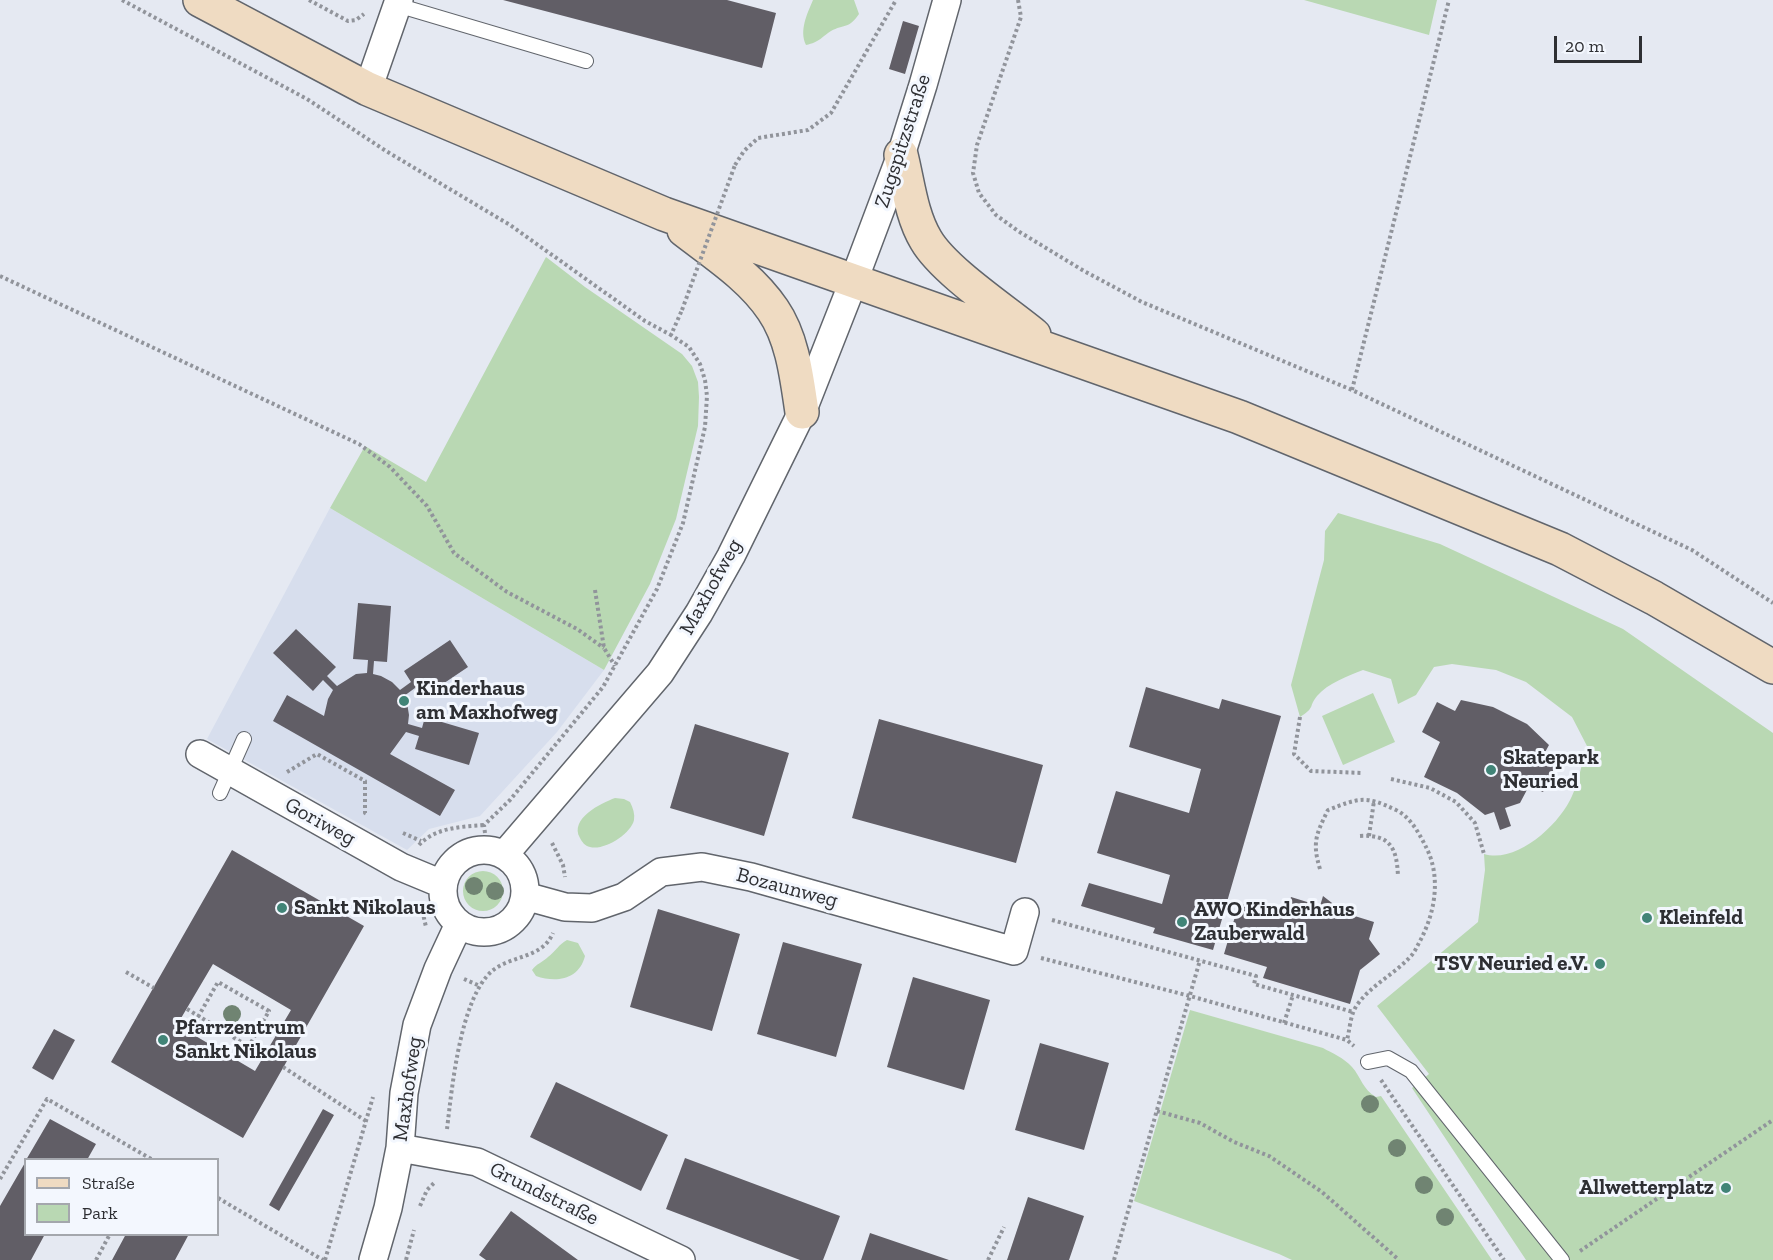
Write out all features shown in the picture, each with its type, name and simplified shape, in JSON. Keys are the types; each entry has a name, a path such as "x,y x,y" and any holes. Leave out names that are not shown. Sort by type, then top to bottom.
{"street":[{"path":"200,0 368,89 664,214 1239,417 1560,549 1654,598 1773,667"},
{"name":"Zugspitzstraße","path":"854,280 901,155 947,0"},
{"path":"368,89 398,3"},
{"path":"901,155 916,216 926,240 940,258 1054,351"},
{"path":"664,214 743,277 775,312 787,339 802,412"},
{"name":"Maxhofweg","path":"504,855 667,663 699,613 731,555 802,412 854,280"},
{"name":"Goriweg","path":"200,754 225,782 400,867 442,884"},
{"path":"486,849 504,855 514,862 524,884 525,896 521,909 512,921 500,929 486,932 472,930 459,924 444,904 442,884 450,867 460,857 472,851 486,849"},
{"name":"Bozaunweg","path":"525,896 565,908 592,909 624,897 661,872 702,867 752,877 1014,951"},
{"path":"1014,951 1025,912"},
{"name":"Maxhofweg","path":"373,1260 388,1208 400,1148 404,1093 417,1025 438,969 459,924"},
{"name":"Grundstraße","path":"400,1148 477,1162 681,1260"}],"lane":[{"path":"398,3 586,61"},
{"path":"225,782 243,742"},
{"path":"1368,1062 1388,1058 1411,1071 1562,1260"}],"path":[{"path":"122,0 307,99 386,152 510,225 645,321 689,347 700,364 707,396 705,427 683,523 657,589 603,687 510,800 534,819 550,837 563,865 565,908 549,942 531,955 493,971 480,986 467,1016 456,1057 440,1176 427,1191 418,1214"},
{"path":"309,0 342,18"},
{"path":"671,335 735,165 744,151 758,138 808,130 831,113 896,0"},
{"path":"1018,0 1021,17 977,146 973,173 980,193 996,214 1018,231 1084,271 1143,303 1352,390 1692,550 1773,603"},
{"path":"1352,390 1449,0"},
{"path":"0,276 359,444 390,467 427,506 454,553 507,592 577,629 604,648"},
{"path":"595,590 604,648 615,667"},
{"path":"1300,717 1294,754 1311,771 1363,773"},
{"path":"243,742 286,772 317,754 365,781 365,813 375,818"},
{"path":"1391,779 1430,788 1456,802 1476,823 1484,854"},
{"path":"1320,869 1314,850 1316,832 1328,810 1364,798 1401,813 1418,832 1432,859 1435,894 1430,922 1412,956 1371,990 1353,1012 1347,1040"},
{"path":"1368,836 1374,801"},
{"path":"393,827 421,842"},
{"path":"1360,836 1375,836 1389,843 1397,860 1398,877"},
{"path":"1025,912 1256,976 1254,984 1353,1012"},
{"path":"1014,951 1190,996 1347,1040 1360,1050 1504,1260"},
{"path":"1114,1260 1200,960"},
{"path":"126,972 153,988"},
{"path":"198,1017 218,982 269,1011 249,1046"},
{"path":"1284,1023 1293,995"},
{"path":"187,1009 264,1056"},
{"path":"283,1067 366,1121"},
{"path":"0,1179 47,1099 150,1158"},
{"path":"1157,1111 1200,1123 1234,1142 1269,1156 1322,1191 1400,1260"},
{"path":"1577,1253 1773,1120"},
{"path":"219,1199 323,1260"},
{"path":"406,1260 415,1224"},
{"path":"988,1260 1004,1227"},
{"path":"96,1260 109,1236"}],"shaded area":[{"name":"Kinderhaus am Maxhofweg","path":"330,508 604,670 557,732 480,816 429,829 407,850 207,739"}],"green space":[{"path":"813,0 854,0 859,14 849,24 806,45 803,34 806,17"},
{"path":"1304,0 1437,0 1429,35"},
{"path":"546,257 682,354 692,366 698,382 698,426 676,519 650,584 604,670 330,508 365,446 426,482"},
{"name":"TSV Neuried e.V.","path":"1338,513 1440,544 1623,629 1773,733 1773,1260 1526,1260 1412,1088 1429,1074 1377,1006 1478,922 1485,870 1484,854 1497,856 1510,853 1536,839 1548,829 1572,796 1587,746 1572,717 1526,682 1496,670 1452,664 1434,667 1416,695 1398,704 1391,679 1363,670 1327,687 1317,696 1310,709 1300,717 1291,685 1324,560 1325,531"},
{"path":"1373,693 1395,742 1343,765 1322,716"},
{"path":"615,798 630,802 634,816 632,825 622,836 609,844 596,848 587,846 580,838 579,824 588,813"},
{"path":"483,871 497,877 503,891 497,905 483,911 469,905 463,891 469,877"},
{"path":"567,940 578,943 585,956 578,970 566,978 559,979 536,976 532,970"},
{"path":"1190,1010 1323,1048 1349,1064 1368,1091 1376,1097 1381,1096 1492,1260 1292,1260 1134,1201"}],"building":[{"path":"503,0 727,0 776,13 762,68"},
{"path":"903,21 919,26 905,74 889,69"},
{"path":"358,603 391,606 387,662 374,661 373,674 392,682 400,690 411,682 404,671 450,640 468,667 422,698 415,688 404,696 409,715 408,724 422,728 425,717 479,733 469,765 415,749 419,736 406,732 390,754 455,790 440,816 273,721 287,695 324,716 333,690 323,680 313,691 273,653 296,629 336,667 327,676 337,686 356,674 367,673 368,660 353,659"},
{"path":"1146,687 1219,709 1222,699 1281,716 1213,950 1153,933 1155,928 1081,906 1089,883 1162,904 1170,875 1097,853 1116,791 1189,813 1201,769 1129,747"},
{"name":"Skatepark Neuried","path":"1461,700 1493,707 1527,724 1549,745 1543,756 1557,763 1543,792 1529,786 1520,803 1505,808 1511,826 1500,830 1494,812 1485,815 1457,793 1424,777 1440,742 1422,732 1437,702 1455,711"},
{"path":"879,719 1043,765 1016,863 852,818"},
{"path":"695,724 789,753 764,836 670,808"},
{"path":"232,850 364,926 243,1138 111,1062","holes":["213,964 291,1010 255,1071 177,1025"]},
{"path":"1323,896 1345,913 1374,922 1369,939 1380,954 1360,970 1350,1004 1263,978 1267,967 1224,954 1239,903 1285,917 1291,897 1320,906"},
{"path":"658,909 740,934 712,1031 630,1007"},
{"path":"783,942 862,964 836,1057 757,1034"},
{"path":"913,977 990,1000 964,1090 887,1067"},
{"path":"54,1029 75,1040 53,1080 32,1068"},
{"path":"1040,1043 1109,1063 1084,1150 1015,1130"},
{"path":"556,1082 668,1135 641,1191 530,1137"},
{"path":"323,1109 334,1115 279,1211 269,1205"},
{"path":"50,1119 96,1144 88,1158 27,1158"},
{"path":"685,1158 840,1216 823,1260 800,1260 666,1209"},
{"path":"24,1164 24,1236 44,1236 31,1260 0,1260 0,1206"},
{"path":"1028,1197 1084,1216 1069,1260 1007,1260"},
{"path":"511,1211 578,1260 486,1260 479,1255"},
{"path":"870,1233 949,1260 861,1260"},
{"path":"125,1236 188,1236 175,1260 112,1260"}],"place":[{"name":"Kinderhaus am Maxhofweg","path":"404,701"},
{"name":"Skatepark Neuried","path":"1491,770"},
{"name":"Sankt Nikolaus","path":"282,908"},
{"name":"Kleinfeld","path":"1647,918"},
{"name":"AWO Kinderhaus Zauberwald","path":"1182,922"},
{"name":"TSV Neuried e.V.","path":"1600,964"},
{"name":"Pfarrzentrum Sankt Nikolaus","path":"163,1040"},
{"name":"Allwetterplatz","path":"1726,1188"}]}
